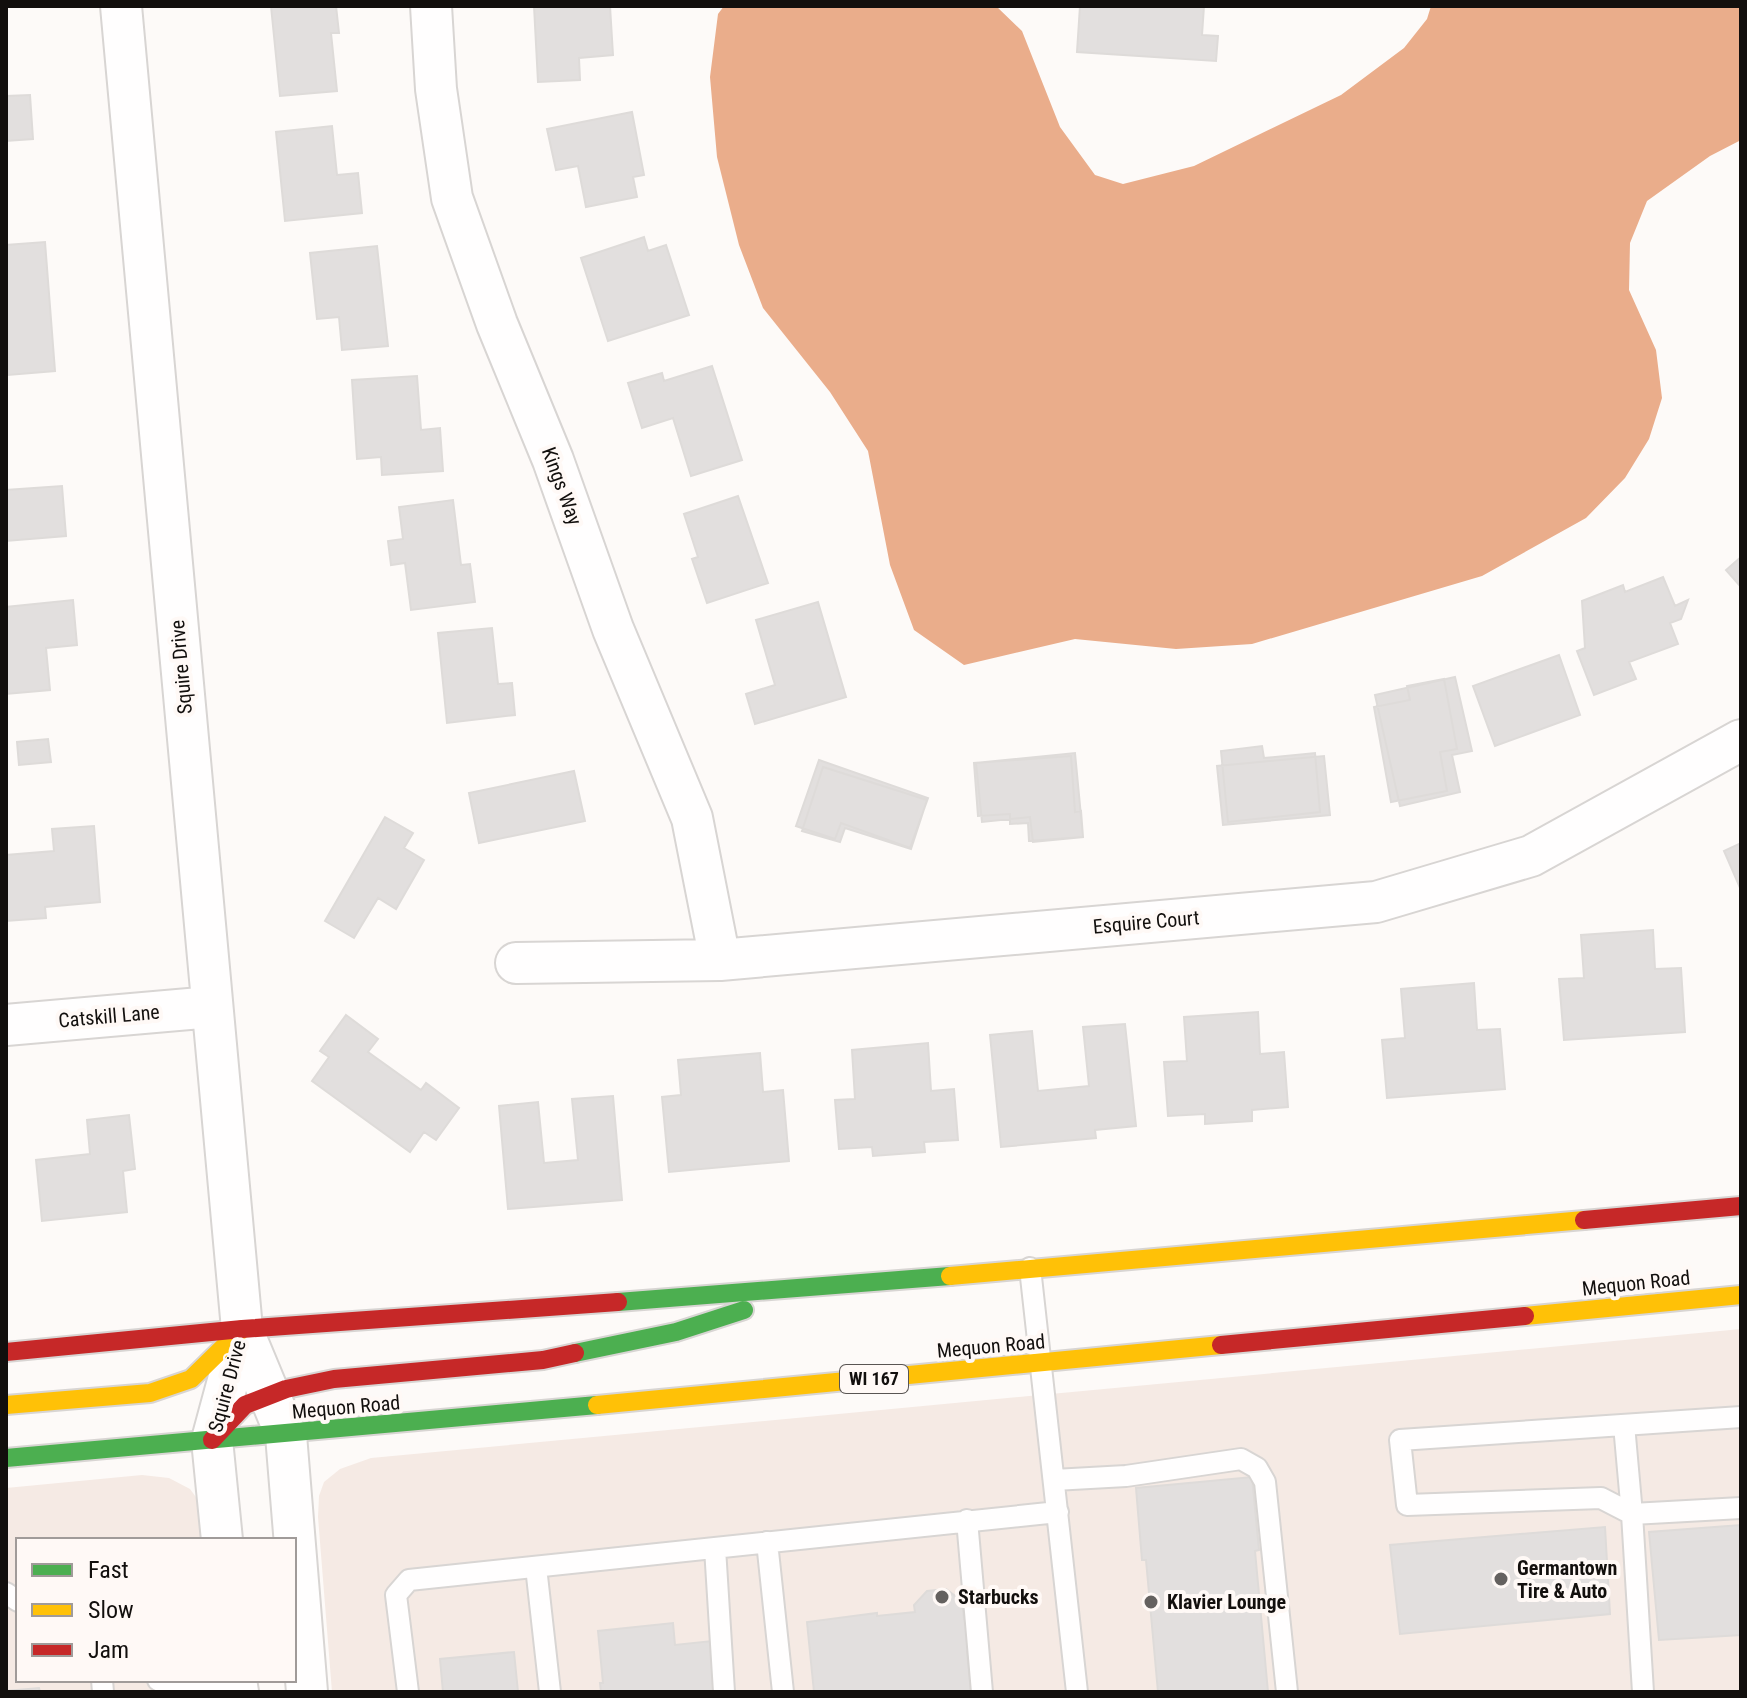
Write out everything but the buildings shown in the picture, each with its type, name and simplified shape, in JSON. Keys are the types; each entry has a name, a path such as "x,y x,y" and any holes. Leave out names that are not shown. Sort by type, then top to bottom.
{"main road":[{"path":"6,1352 242,1329 811,1288 1741,1206"},
{"path":"212,1440 245,1405 286,1389 334,1379 543,1360 676,1332 811,1288"},
{"name":"Mequon Road","path":"6,1458 286,1435 1741,1295"},
{"path":"6,1405 150,1393 191,1379 242,1329"}],"street":[{"name":"Squire Drive","path":"121,6 242,1329 286,1435 294,1538"},
{"name":"Kings Way","path":"431,6 436,89 452,198 497,324 553,460 613,629 692,818 720,960"},
{"name":"Esquire Court","path":"516,963 720,960 1376,902 1531,856 1741,740"},
{"name":"Catskill Lane","path":"6,1025 212,1007"},
{"name":"Squire Drive","path":"222,1538 212,1440 242,1329"},
{"name":"Squire Drive","path":"296,1557 307,1692"}],"lane":[{"path":"1030,1268 1077,1692"},
{"path":"1741,1417 1400,1440 1407,1505 1601,1498 1632,1514 1741,1508"},
{"path":"1624,1425 1643,1692"},
{"path":"1054,1480 1126,1476 1241,1459 1257,1468 1265,1482 1287,1692"},
{"path":"408,1692 396,1595 409,1580 1058,1512"},
{"path":"967,1520 982,1692"},
{"path":"767,1542 783,1692"},
{"path":"715,1548 724,1692"},
{"path":"536,1567 550,1692"},
{"path":"162,1682 174,1688 237,1686"}],"shaded area":[{"path":"724,6 996,6 1022,31 1060,127 1095,175 1123,184 1194,166 1341,95 1404,48 1427,19 1431,6 1741,6 1741,140 1710,156 1647,201 1630,243 1629,290 1656,350 1662,398 1649,439 1625,478 1586,518 1482,576 1252,644 1176,649 1075,639 964,665 914,630 890,565 868,451 830,392 763,308 739,245 717,157 710,77 718,14"},
{"path":"1741,1329 1741,1692 332,1692 319,1496 324,1482 340,1469 371,1458"},
{"path":"142,1475 169,1478 190,1489 201,1504 207,1538 16,1538 16,1682 223,1682 225,1692 6,1692 6,1488"}],"traffic: fast":[{"path":"618,1302 950,1276"},
{"path":"575,1353 676,1332 744,1310"},
{"path":"6,1458 597,1405"}],"traffic: slow":[{"path":"950,1276 1584,1220"},
{"path":"1525,1316 1741,1295"},
{"path":"6,1405 150,1393 191,1379 242,1329"},
{"path":"597,1405 1221,1345"}],"traffic: jam":[{"path":"1584,1220 1741,1206"},
{"path":"6,1352 242,1329 618,1302"},
{"path":"1221,1345 1525,1316"},
{"path":"212,1440 245,1405 286,1389 334,1379 543,1360 575,1353"}],"place":[{"name":"Germantown Tire & Auto","path":"1501,1579"},
{"name":"Starbucks","path":"942,1597"},
{"name":"Klavier Lounge","path":"1151,1602"}]}
